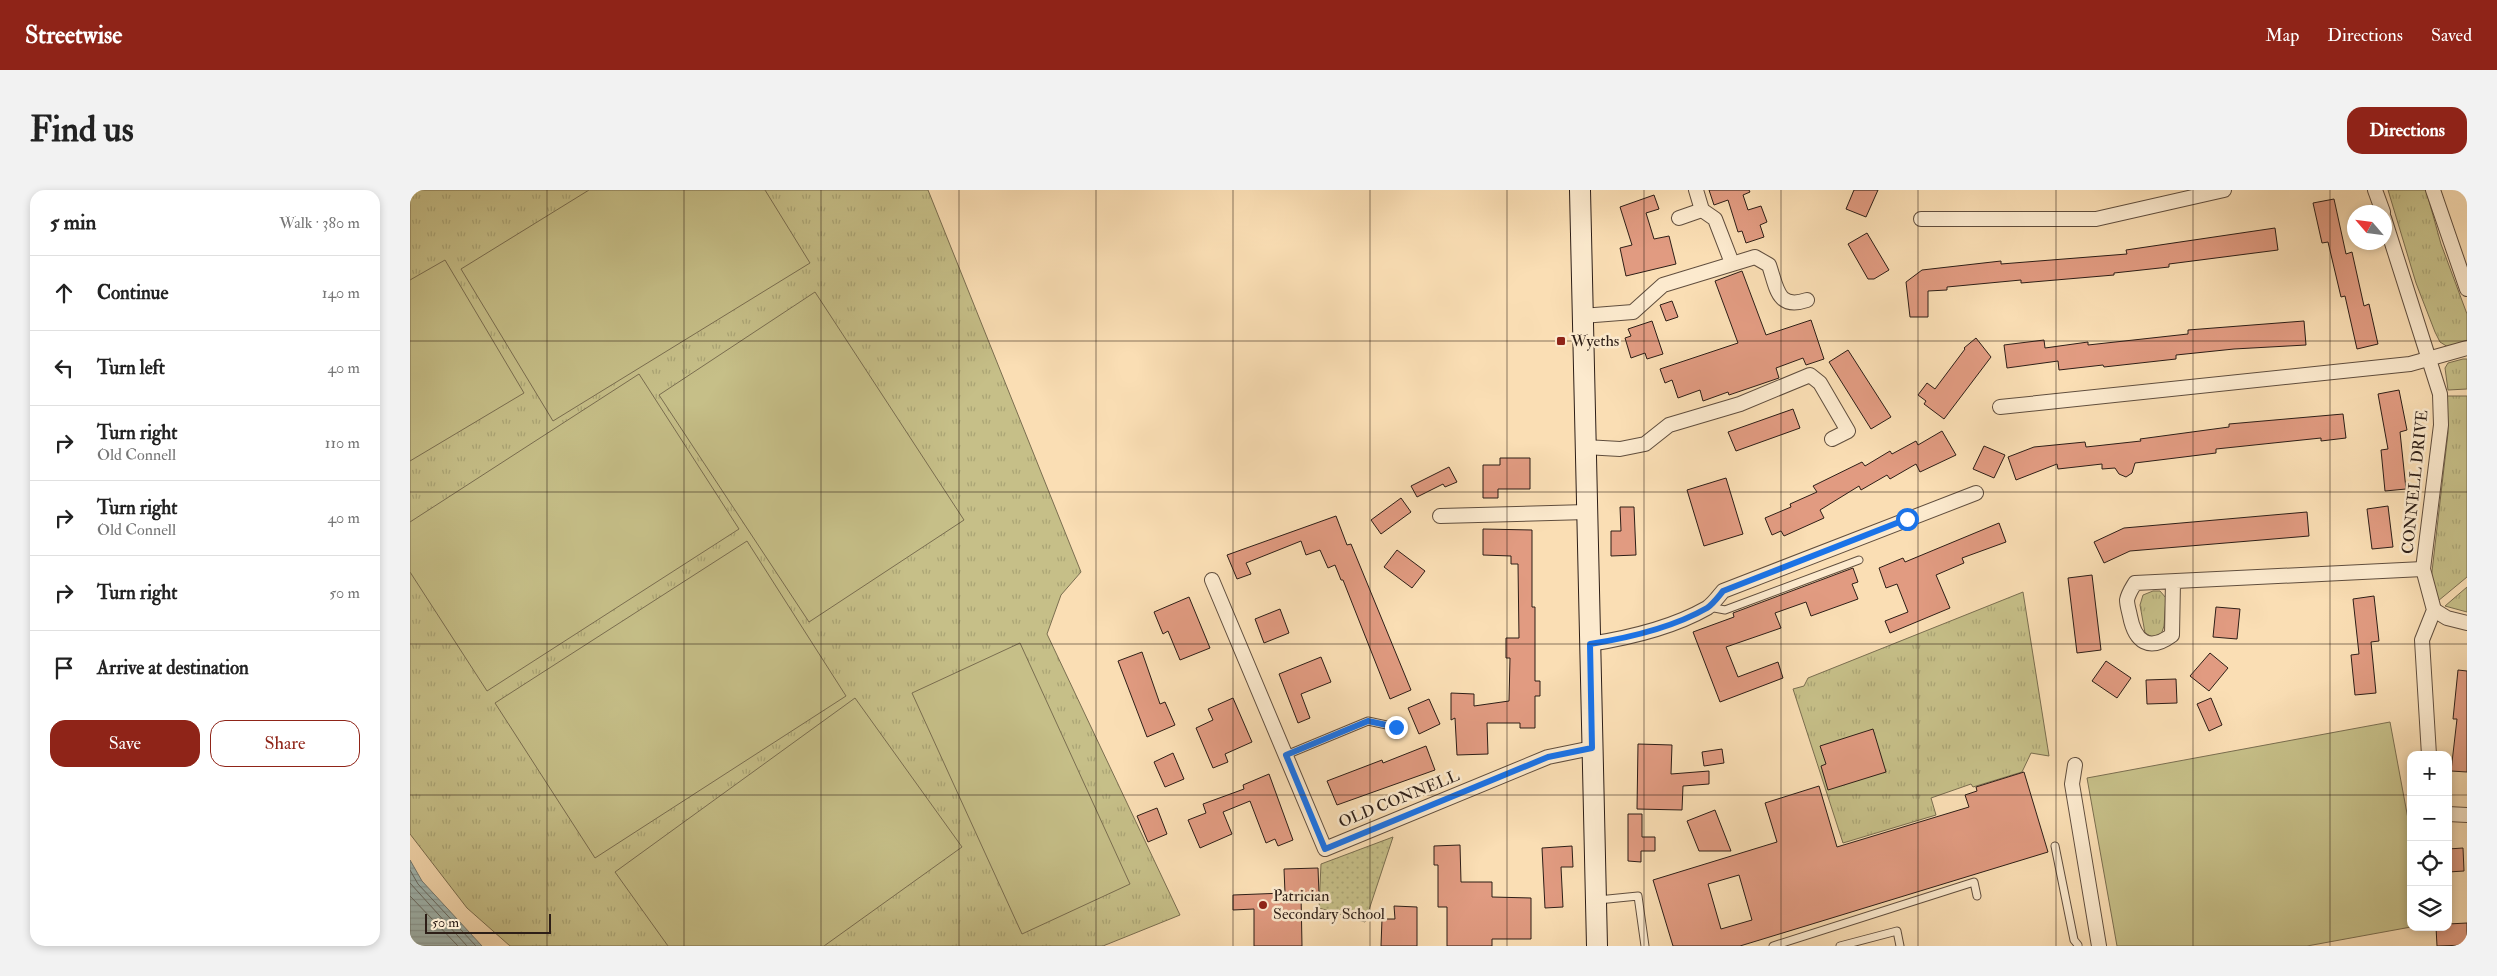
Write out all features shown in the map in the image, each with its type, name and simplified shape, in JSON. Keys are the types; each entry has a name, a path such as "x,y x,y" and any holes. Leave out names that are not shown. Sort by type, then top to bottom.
{"main road":[{"path":"1580,190 1597,946"}],"street":[{"path":"1696,190 1702,210 1715,219 1732,263"},
{"path":"1921,219 2096,219 2224,190"},
{"path":"2375,190 2380,205"},
{"path":"2433,190 2467,289"},
{"path":"1679,218 1702,210"},
{"name":"CONNELL DRIVE","path":"2392,243 2440,394 2441,425 2423,569 2434,610"},
{"path":"1582,316 1633,312 1664,285 1732,263 1755,258 1761,259 1769,265 1781,297 1785,302 1794,304 1807,300"},
{"path":"2000,407 2410,364 2467,348"},
{"path":"1585,447 1620,449 1644,444 1669,425 1740,404 1810,375 1820,382 1848,432 1832,439"},
{"path":"1590,644 1623,639 1669,624 1708,607 1723,591 1976,493"},
{"path":"1440,516 1586,512"},
{"path":"2173,582 2172,635 2162,643 2152,645 2141,639 2133,631 2127,601 2135,583 2423,569"},
{"name":"OLD CONNELL","path":"1212,580 1325,849 1548,757 1592,748"},
{"path":"2429,751 2422,640 2434,610 2447,618 2467,623"},
{"path":"2074,765 2072,784 2099,946"},
{"path":"2452,814 2467,815"}],"lane":[{"path":"1708,607 1725,610 1858,560"},
{"path":"1286,755 1368,721 1396,727"},
{"path":"2055,846 2074,940 2077,946"},
{"path":"1773,946 1974,882 1977,896"},
{"path":"1596,900 1638,896 1645,946"},
{"path":"1840,946 1897,932 1900,946"}],"green space":[{"path":"410,190 928,190 1081,572 1061,595 1047,634 1180,915 1103,946 510,946 467,908 410,834"},
{"path":"589,190 765,190 810,263 553,421 461,269"},
{"path":"2388,190 2426,190 2441,244 2467,314 2467,340 2457,348 2448,347 2440,342 2435,332 2416,283"},
{"path":"445,260 524,393 410,461 410,280"},
{"path":"815,292 964,520 809,622 659,395"},
{"path":"2467,359 2467,389 2448,390 2445,368 2448,363"},
{"path":"639,374 739,529 487,691 410,572 410,522"},
{"path":"2447,396 2467,396 2467,577 2438,601 2431,580 2448,433"},
{"path":"747,541 846,696 595,858 495,703"},
{"path":"2467,587 2467,612 2445,606"},
{"path":"2153,591 2160,591 2166,598 2164,626 2161,635 2154,638 2145,633 2140,605 2143,595"},
{"path":"2023,592 2049,756 2031,753 2022,772 1973,787 1971,784 1931,798 1936,815 1843,843 1793,689 1804,686 1808,678"},
{"path":"1020,643 1130,884 1022,934 912,693"},
{"path":"855,698 962,847 824,946 668,946 615,872"},
{"path":"2390,722 2407,813 2407,928 2307,946 2117,946 2087,778"},
{"path":"1393,837 1365,922 1319,908 1321,864"}],"water":[{"path":"410,860 422,881 482,946 410,946"}],"building":[{"path":"1709,190 1749,190 1750,192 1743,195 1748,210 1761,206 1767,222 1760,225 1764,237 1746,243 1742,231 1738,232 1728,200 1714,205"},
{"path":"1854,190 1878,190 1866,217 1846,209"},
{"path":"1654,195 1659,209 1646,213 1654,239 1669,236 1676,264 1626,276 1620,248 1632,245 1620,207"},
{"path":"2334,199 2346,254 2352,252 2364,306 2369,304 2378,344 2357,349 2345,296 2341,297 2328,242 2322,243 2313,203"},
{"path":"2275,228 2278,250 2169,264 2169,267 2114,273 2114,275 2021,283 2021,280 1947,287 1947,290 1928,291 1928,317 1910,317 1906,282 1922,270 2001,261 2001,264 2127,254 2126,250"},
{"path":"1867,233 1889,270 1874,279 1868,279 1848,244"},
{"path":"1742,271 1766,335 1811,320 1824,359 1806,365 1803,358 1776,368 1779,378 1729,395 1728,392 1703,401 1700,390 1678,398 1672,380 1665,383 1660,369 1738,343 1715,281"},
{"path":"1672,301 1678,317 1666,321 1660,305"},
{"path":"1652,321 1663,354 1647,359 1645,353 1631,358 1625,338 1631,336 1628,329"},
{"path":"2304,321 2306,345 2234,349 2176,355 2176,359 2104,367 2103,365 2059,370 2058,361 2007,368 2004,345 2044,340 2045,348 2088,342 2088,345 2188,334 2188,330"},
{"path":"1976,338 1991,357 1944,419 1924,404 1926,401 1918,395 1927,383 1935,389 1964,348"},
{"path":"1848,350 1891,417 1871,429 1829,362"},
{"path":"2399,390 2407,430 2400,432 2406,489 2385,491 2381,450 2388,449 2378,394"},
{"path":"1793,409 1800,428 1736,451 1728,432"},
{"path":"2343,414 2346,438 2321,441 2321,438 2216,449 2216,453 2135,463 2132,473 2126,477 2119,474 2115,468 2102,469 2102,464 2058,469 2057,464 2016,480 2008,457 2034,447 2085,442 2086,447 2141,441 2140,439 2229,427 2229,424"},
{"path":"1942,431 1956,455 1920,472 1916,464 1890,479 1887,475 1861,490 1859,486 1820,510 1824,518 1784,536 1781,531 1772,535 1765,518 1791,507 1790,504 1817,492 1813,486 1862,462 1865,466 1890,451 1892,454 1916,441 1918,445"},
{"path":"1984,446 2005,455 1994,478 1973,469"},
{"path":"1500,458 1530,458 1530,489 1498,489 1498,498 1483,498 1483,465 1500,465"},
{"path":"1449,467 1457,482 1445,487 1443,484 1417,497 1411,486"},
{"path":"1726,478 1743,534 1704,546 1687,490"},
{"path":"1401,498 1411,512 1381,534 1371,520"},
{"path":"2388,506 2393,547 2372,549 2367,509"},
{"path":"1620,507 1634,507 1636,555 1611,556 1611,531 1621,531"},
{"path":"2307,512 2309,536 2130,551 2104,563 2094,542 2124,528"},
{"path":"1336,516 1347,545 1351,544 1411,690 1390,699 1343,580 1341,580 1335,565 1328,568 1320,550 1306,555 1301,541 1246,563 1251,574 1237,579 1227,555"},
{"path":"1999,523 2006,542 1962,558 1964,563 1936,575 1950,608 1890,633 1885,621 1908,612 1897,584 1886,588 1879,568 1903,558 1905,562"},
{"path":"1483,529 1532,530 1532,607 1535,607 1535,681 1540,681 1540,696 1535,696 1535,728 1520,728 1520,723 1487,723 1488,754 1457,755 1455,718 1451,720 1451,693 1474,694 1474,706 1509,701 1510,658 1506,658 1506,638 1519,638 1518,564 1511,564 1511,556 1483,555"},
{"path":"1397,550 1425,571 1412,588 1384,567"},
{"path":"1853,568 1858,582 1852,584 1858,599 1811,616 1806,602 1775,613 1781,628 1726,647 1738,677 1778,662 1783,678 1720,702 1693,632 1734,617 1733,613"},
{"path":"2092,575 2101,650 2077,653 2068,578"},
{"path":"2374,596 2379,641 2371,642 2376,693 2355,695 2351,655 2359,654 2353,599"},
{"path":"1189,597 1210,648 1180,660 1168,631 1163,634 1154,612"},
{"path":"2216,607 2240,609 2237,639 2213,637"},
{"path":"1280,609 1289,633 1264,643 1255,619"},
{"path":"1142,652 1160,704 1165,702 1175,725 1147,737 1118,661"},
{"path":"2210,653 2228,668 2209,691 2190,676"},
{"path":"1321,657 1331,682 1301,694 1310,718 1298,723 1279,674"},
{"path":"2106,661 2131,678 2117,698 2092,681"},
{"path":"2458,670 2467,671 2467,772 2452,771 2457,719 2453,719"},
{"path":"2176,679 2177,703 2147,704 2146,680"},
{"path":"1233,698 1252,742 1225,754 1228,762 1213,768 1196,728 1213,720 1208,709"},
{"path":"2211,698 2222,725 2209,731 2197,704"},
{"path":"1429,699 1440,724 1419,734 1408,708"},
{"path":"1873,729 1886,772 1828,790 1821,766 1826,764 1820,746"},
{"path":"1638,744 1672,745 1671,774 1709,771 1709,784 1683,786 1682,810 1637,809"},
{"path":"1426,746 1435,770 1337,805 1327,781 1382,760 1383,763"},
{"path":"1722,749 1724,763 1704,766 1702,752"},
{"path":"1173,753 1184,779 1165,787 1154,762"},
{"path":"2024,772 2048,852 1740,946 1673,946 1653,880 1777,842 1765,803 1819,786 1837,847 1969,807 1965,795 1977,791 1976,787","holes":["1739,875 1752,920 1721,929 1708,884"]},
{"path":"1269,774 1293,840 1278,846 1275,839 1266,843 1250,801 1223,812 1232,834 1200,848 1188,820 1206,813 1203,804 1244,789 1243,785"},
{"path":"1157,808 1167,834 1148,842 1137,816"},
{"path":"1715,810 1731,851 1699,851 1687,821"},
{"path":"1628,814 1642,814 1642,837 1655,837 1655,851 1641,851 1641,862 1628,861"},
{"path":"1460,845 1461,882 1492,882 1492,897 1531,898 1531,939 1492,939 1492,946 1447,946 1447,907 1438,907 1438,865 1434,865 1434,846"},
{"path":"1572,846 1573,867 1561,867 1563,907 1545,908 1542,848"},
{"path":"2463,848 2464,871 2452,872 2452,849"},
{"path":"1318,868 1319,894 1301,894 1302,946 1254,946 1254,909 1233,910 1233,895 1285,893 1284,869"},
{"path":"1394,906 1417,907 1417,946 1381,946 1382,919 1395,919"},
{"path":"2467,923 2467,945 2437,946 2436,931 2452,931 2452,924"}],"place":[{"name":"Wyeths","path":"1561,341"},
{"name":"Patrician Secondary School","path":"1263,905"}],"route":[{"path":"1396,727 1368,721 1286,755 1325,849 1548,757 1592,748 1590,644 1623,639 1669,624 1708,607 1723,591 1907,519"}]}
